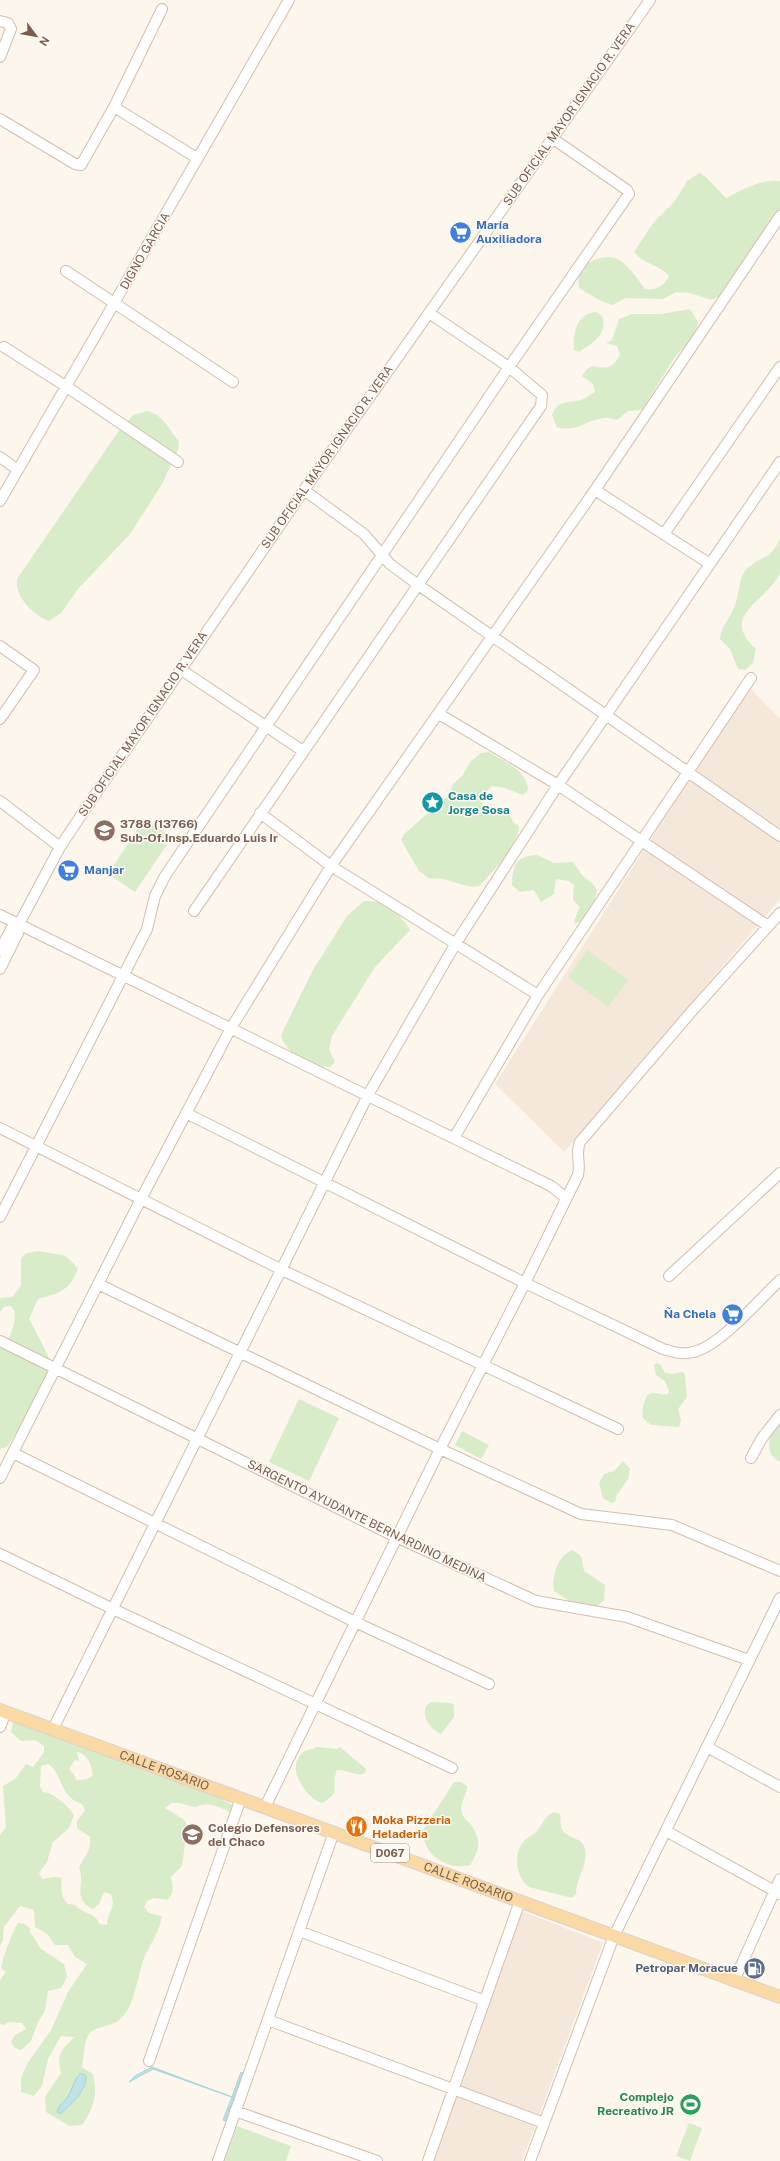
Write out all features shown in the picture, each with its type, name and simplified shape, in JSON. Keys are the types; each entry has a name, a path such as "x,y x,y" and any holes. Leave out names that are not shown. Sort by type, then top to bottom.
{"main road":[{"name":"CALLE ROSARIO","path":"3,1711 780,1997"}],"street":[{"name":"DIGNO GARCIA","path":"0,501 289,0"},
{"name":"SUB OFICIAL MAYOR IGNACIO R. VERA","path":"19,924 60,846 180,669 304,490 650,0"},
{"path":"0,119 75,164 81,165 114,107 162,9"},
{"path":"0,21 8,23 11,30 0,57"},
{"path":"114,107 197,158"},
{"path":"0,1217 147,929 155,896 165,876 509,367 629,194 627,190 552,138"},
{"path":"0,1478 141,1199 230,1028 331,866 595,490 780,216"},
{"path":"66,271 233,382"},
{"path":"194,911 260,812 541,406 542,395 509,367 429,313"},
{"path":"4,348 66,387 178,462"},
{"path":"664,534 780,367"},
{"path":"0,457 18,470"},
{"path":"53,1729 326,1183 368,1095 456,942 558,785 780,462"},
{"path":"304,490 364,534 390,564 605,716 689,771 780,836"},
{"path":"595,490 710,564"},
{"path":"0,646 34,670 0,719"},
{"path":"180,669 303,751"},
{"path":"454,1138 538,995 751,678"},
{"path":"439,714 558,785 768,926"},
{"path":"0,801 60,846"},
{"path":"260,812 331,866 456,942 538,995"},
{"path":"265,1807 440,1449 526,1283 580,1169 577,1149 580,1142 780,913"},
{"path":"0,915 123,974 551,1186 566,1198"},
{"path":"0,951 11,929 19,924"},
{"path":"0,969 18,933 19,924"},
{"path":"186,1114 526,1283 663,1349 679,1354 694,1352 722,1336 780,1280"},
{"path":"0,1128 282,1270 618,1429"},
{"path":"669,1276 780,1173"},
{"path":"98,1284 440,1449 581,1514 672,1525 780,1571"},
{"name":"SARGENTO AYUDANTE BERNARDINO MEDINA","path":"0,1342 396,1538 536,1601 627,1617 749,1660"},
{"path":"751,1458 762,1438 780,1415"},
{"path":"13,1453 355,1622 489,1684"},
{"path":"0,1554 314,1705 452,1768"},
{"path":"530,2161 614,1936 780,1598"},
{"path":"0,1727 3,1711"},
{"path":"707,1748 780,1787"},
{"path":"149,2061 242,1798"},
{"path":"666,1831 777,1893"},
{"path":"218,2161 334,1832"},
{"path":"734,1981 777,1893 780,1879"},
{"path":"428,2161 520,1901"},
{"path":"299,1931 485,2001"},
{"path":"268,2020 453,2091 544,2123"},
{"path":"235,2111 378,2161"}],"shaded area":[{"path":"748,686 780,719 780,899 564,1152 495,1084"},
{"path":"519,1910 603,1943 522,2161 432,2161"}],"green space":[{"path":"699,173 706,177 726,198 759,183 780,181 780,220 718,297 711,300 690,293 676,292 663,299 626,298 612,305 599,300 579,288 579,277 584,267 593,261 605,257 615,258 624,263 645,289 653,289 665,283 669,276 665,272 642,259 634,252 653,223 675,201 687,181"},
{"path":"690,309 698,322 695,335 674,358 642,410 628,411 617,420 606,418 598,419 575,427 557,427 552,415 554,410 560,404 583,399 595,392 593,384 582,376 586,370 592,366 601,368 609,367 618,359 620,354 617,346 606,343 612,340 619,319 632,314 661,314"},
{"path":"596,312 602,316 603,328 601,333 594,341 579,352 574,350 574,337 577,325 584,316"},
{"path":"147,411 162,419 179,441 178,450 162,484 130,534 78,589 61,613 49,621 37,615 22,598 17,585 17,579 118,432 133,415"},
{"path":"780,539 780,573 774,583 749,609 743,618 742,627 746,637 756,649 753,663 745,670 738,669 730,649 720,639 721,634 737,600 741,579 745,570 769,554"},
{"path":"489,752 514,767 524,777 527,783 528,790 523,795 505,788 492,786 483,796 482,809 487,815 504,812 510,815 513,822 519,826 515,841 504,858 479,886 467,886 437,878 430,879 419,871 401,840 404,834 448,796 453,784 463,775 470,762 481,753"},
{"path":"144,819 172,837 135,892 108,874"},
{"path":"537,855 554,863 573,862 582,875 593,884 597,890 595,900 590,910 580,922 575,924 574,921 580,907 573,900 574,885 569,881 556,879 554,894 541,902 534,890 520,892 512,885 513,872 517,863 524,857"},
{"path":"364,901 380,902 389,907 401,918 410,930 375,967 332,1036 329,1049 335,1062 330,1067 309,1066 296,1059 283,1041 281,1035 313,970 347,916"},
{"path":"587,950 628,980 608,1007 568,977"},
{"path":"39,1251 66,1256 78,1268 71,1282 63,1290 38,1299 29,1319 49,1358 49,1370 46,1381 34,1405 7,1447 0,1449 0,1347 7,1341 12,1332 15,1312 11,1306 4,1307 0,1312 0,1298 12,1297 21,1286 21,1258 26,1253"},
{"path":"656,1363 660,1364 665,1373 672,1374 683,1372 685,1375 687,1397 678,1409 681,1420 679,1427 651,1425 643,1418 646,1397 651,1393 668,1394 669,1391 665,1381 656,1375 654,1365"},
{"path":"299,1399 339,1418 309,1481 269,1462"},
{"path":"780,1422 780,1462 771,1454 769,1443 770,1437"},
{"path":"462,1431 489,1445 481,1459 455,1445"},
{"path":"623,1461 630,1469 628,1479 617,1495 615,1502 611,1503 603,1498 599,1483 604,1474 614,1471"},
{"path":"573,1550 581,1556 584,1571 605,1585 604,1600 593,1610 574,1604 554,1591 553,1586 557,1567 563,1556"},
{"path":"431,1702 451,1703 454,1705 454,1717 441,1734 428,1723 426,1719 426,1706"},
{"path":"14,1719 218,1797 241,1810 232,1814 222,1808 210,1805 194,1807 178,1803 172,1803 165,1808 183,1819 187,1825 183,1860 181,1867 171,1877 173,1890 170,1897 167,1900 154,1898 147,1901 144,1907 149,1913 162,1916 157,1932 144,1958 129,2008 119,2020 90,2033 85,2043 82,2067 93,2074 95,2094 92,2107 82,2125 69,2126 46,2112 45,2097 61,2073 59,2060 61,2052 74,2037 61,2036 48,2059 42,2086 34,2096 21,2092 21,2078 27,2064 51,2030 68,1992 87,1964 75,1957 68,1945 55,1945 47,1934 35,1927 34,1910 20,1906 4,1927 3,1940 0,1946 0,1835 6,1827 3,1786 16,1778 26,1764 33,1767 44,1752 44,1746 35,1740 21,1741 11,1732","holes":["77,1752 81,1753 87,1758 92,1768 93,1775 88,1779 76,1780 74,1774 69,1769 75,1760 79,1761","48,1764 53,1768 69,1796 82,1804 85,1810 77,1821 77,1828 90,1837 88,1851 79,1868 81,1874 81,1896 86,1905 93,1909 99,1904 104,1892 111,1894 113,1903 107,1925 100,1924 92,1915 81,1910 75,1905 68,1904 65,1901 61,1889 62,1878 55,1877 42,1879 39,1873 47,1862 53,1842 69,1828 74,1815 60,1800 51,1794 43,1792 40,1786 41,1766"]},
{"path":"317,1747 338,1749 340,1747 366,1769 364,1774 337,1770 334,1792 322,1803 317,1801 308,1793 300,1783 296,1771 298,1758 303,1752"},
{"path":"454,1782 461,1782 467,1786 461,1810 463,1816 474,1830 478,1841 476,1855 470,1865 461,1866 445,1863 431,1853 424,1839 423,1830"},
{"path":"554,1812 560,1814 562,1830 581,1842 585,1849 585,1861 576,1894 572,1898 529,1887 521,1878 517,1866 518,1853 523,1842 535,1833 546,1818"},
{"path":"18,1923 24,1924 30,1928 30,1932 41,1949 64,1964 67,1977 61,1988 48,1991 45,2011 38,2022 31,2041 21,2050 15,2048 11,2042 14,2036 26,2029 22,2023 9,2022 4,2025 0,2024 0,1980 6,1972 1,1968 8,1945"},
{"path":"689,2123 702,2128 690,2161 676,2156"},
{"path":"237,2126 291,2146 286,2161 224,2161"}],"water":[{"path":"152,2067 232,2097 153,2069 129,2082 135,2076"},
{"path":"241,2072 243,2073 225,2121 223,2120"},
{"path":"81,2073 86,2076 84,2087 73,2102 60,2114 57,2112 58,2108 68,2096 76,2079"}],"place":[{"name":"María Auxiliadora","path":"461,232"},
{"name":"Casa de Jorge Sosa","path":"432,803"},
{"name":"3788 (13766) Sub-Of.Insp.Eduardo Luis Ir","path":"105,831"},
{"name":"Manjar","path":"69,870"},
{"name":"Ña Chela","path":"732,1314"},
{"name":"Moka Pizzeria Heladeria","path":"357,1827"},
{"name":"Colegio Defensores del Chaco","path":"192,1835"},
{"name":"Petropar Moracue","path":"754,1968"},
{"name":"Complejo Recreativo JR","path":"690,2104"}]}
